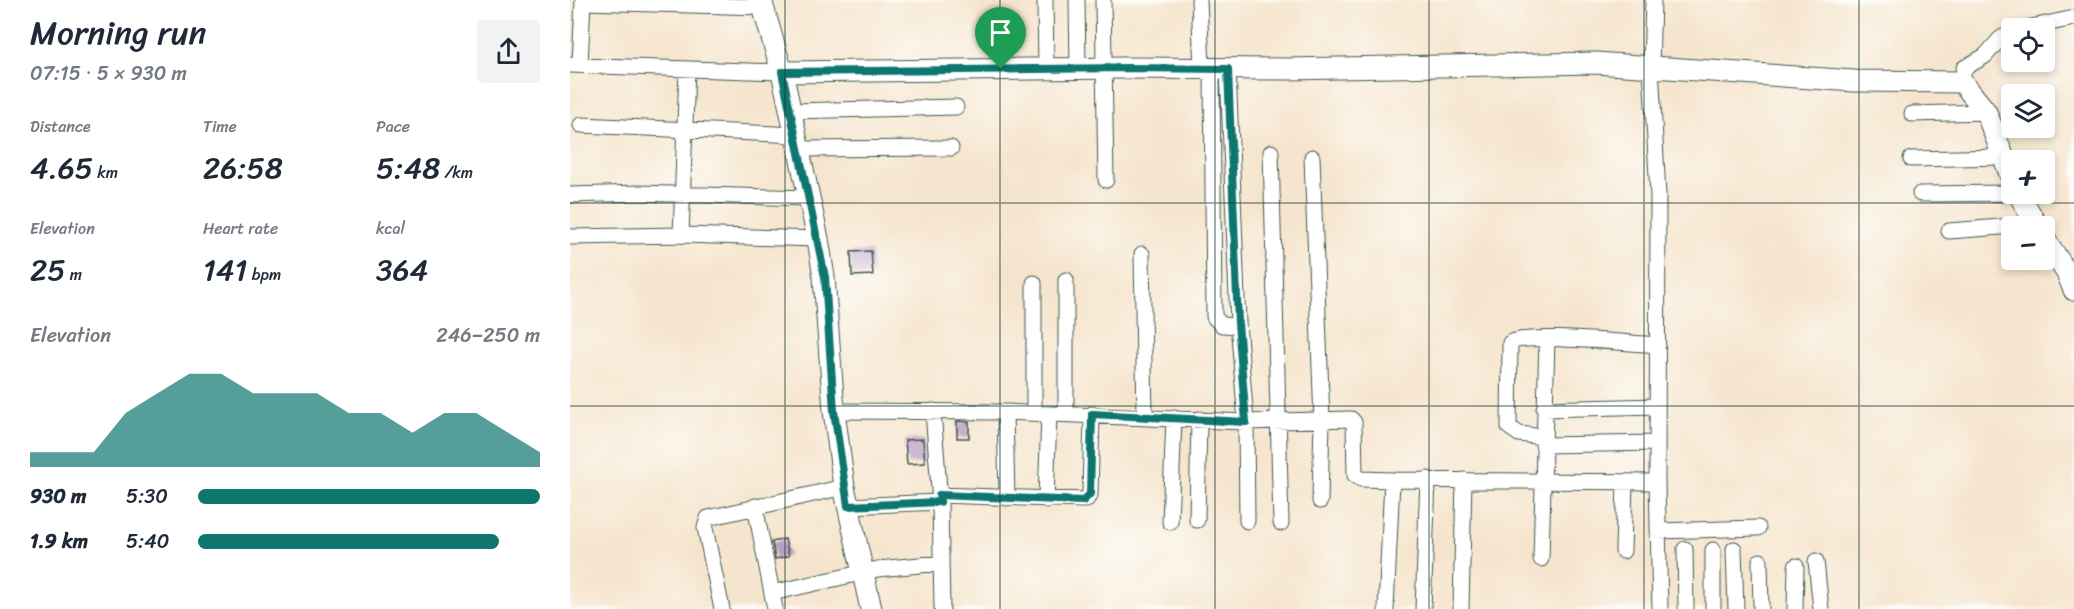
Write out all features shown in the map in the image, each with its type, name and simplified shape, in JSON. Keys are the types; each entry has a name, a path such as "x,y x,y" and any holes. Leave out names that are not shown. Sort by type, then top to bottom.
{"street":[{"path":"1045,0 1046,68"},
{"path":"1077,0 1078,68"},
{"path":"1103,0 1106,180"},
{"path":"1199,0 1214,68 1238,326 1246,422 1247,521"},
{"path":"1653,0 1650,67 1658,195 1657,482 1660,609"},
{"path":"871,609 846,496 834,411 825,277 782,72 762,4 583,1 575,65 782,72 1596,63 1854,81 1962,82"},
{"path":"2055,22 2074,18"},
{"path":"2001,38 1984,56 1964,68 1962,82 1986,112 2001,152"},
{"path":"1214,68 1214,317 1222,325 1238,326"},
{"path":"681,235 687,69"},
{"path":"791,111 956,107"},
{"path":"1912,114 1986,112"},
{"path":"581,125 685,130 797,142 951,148"},
{"path":"1271,152 1281,524"},
{"path":"1312,157 1322,420 1320,501"},
{"path":"1911,159 2001,157"},
{"path":"1920,194 2001,193"},
{"path":"570,195 682,194 809,198"},
{"path":"1949,231 2001,227"},
{"path":"570,237 681,235 818,239"},
{"path":"1142,255 1145,416"},
{"path":"2055,255 2067,273 2074,290"},
{"path":"1066,280 1066,414"},
{"path":"1034,283 1034,413"},
{"path":"1657,443 1543,441 1519,435 1509,427 1508,346 1516,339 1658,345"},
{"path":"1541,558 1547,339"},
{"path":"1544,409 1657,406"},
{"path":"834,411 1092,414 1246,422 1351,419 1354,422 1354,470 1357,478 1657,482"},
{"path":"933,411 939,498 942,609"},
{"path":"1005,412 1007,498"},
{"path":"1046,500 1049,414"},
{"path":"722,609 705,522 713,515 754,506 846,496 1083,501 1088,498 1092,414"},
{"path":"1170,522 1174,418"},
{"path":"1197,520 1199,419"},
{"path":"1423,609 1428,479"},
{"path":"1386,609 1392,480"},
{"path":"1461,609 1464,480"},
{"path":"1623,551 1624,482"},
{"path":"754,506 775,609"},
{"path":"1659,531 1758,528"},
{"path":"1685,549 1686,609"},
{"path":"1734,549 1736,609"},
{"path":"1713,550 1713,609"},
{"path":"1760,561 1761,609"},
{"path":"1816,561 1821,609"},
{"path":"772,593 878,568 941,563"},
{"path":"1796,566 1796,609"}],"building":[{"path":"871,251 873,275 852,276 851,252"},
{"path":"957,421 969,422 969,438 957,438"},
{"path":"923,439 925,463 907,464 905,440"},
{"path":"785,539 789,556 775,559 772,542"}],"route":[{"path":"1001,69 1228,69 1238,323 1246,422 1092,414 1090,494 1083,501 939,495 940,502 848,506 834,411 825,277 782,72 1001,69"}]}
